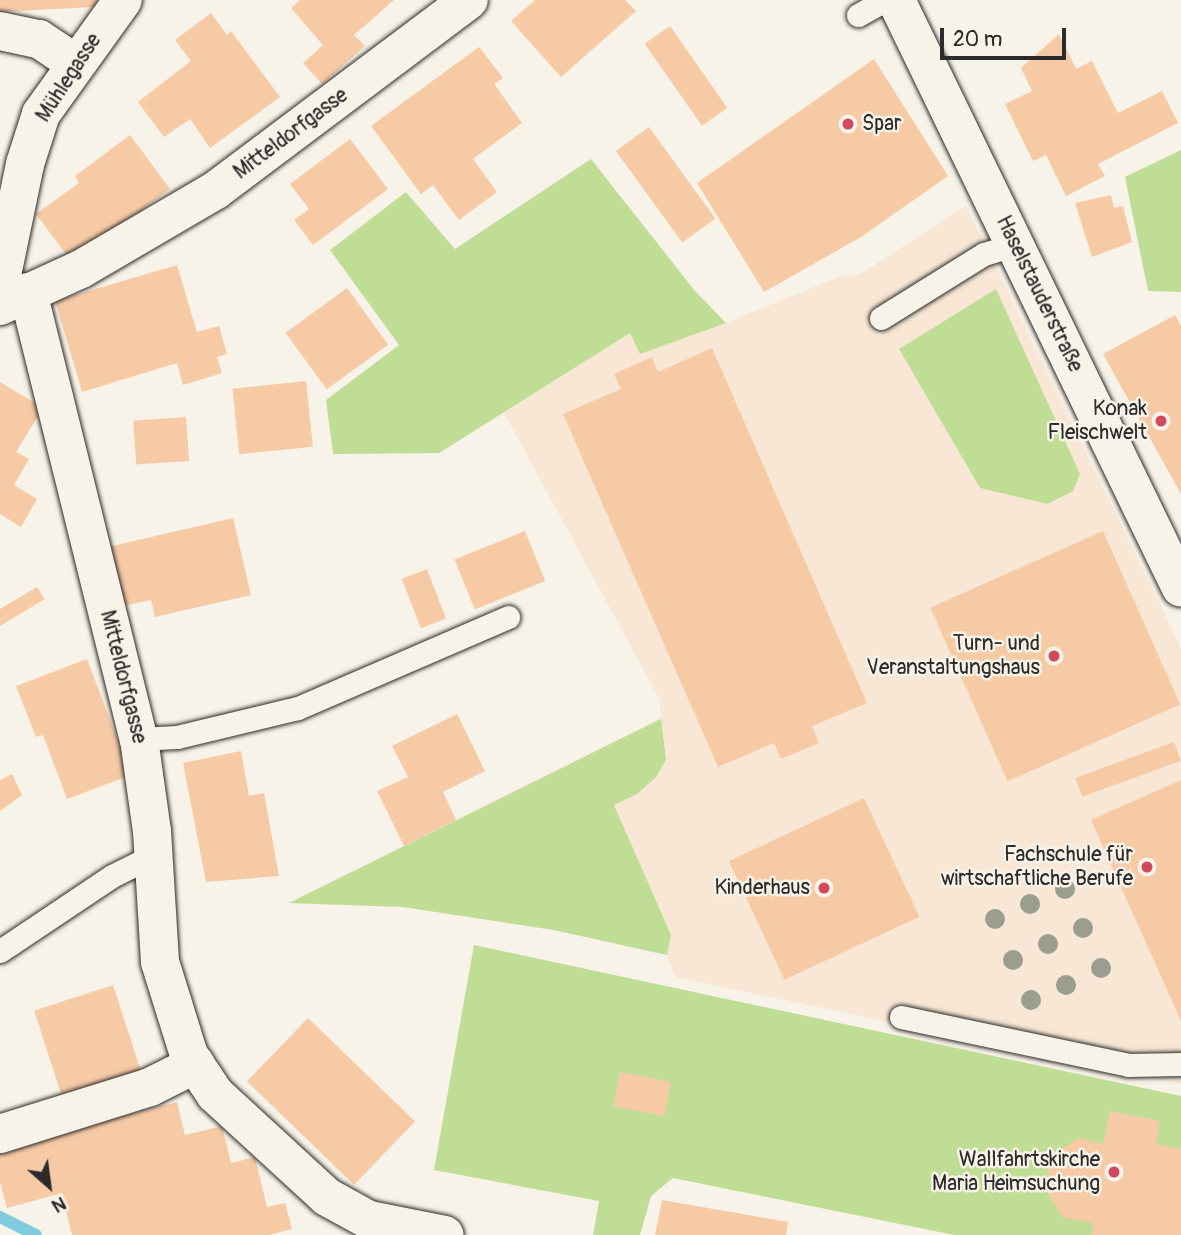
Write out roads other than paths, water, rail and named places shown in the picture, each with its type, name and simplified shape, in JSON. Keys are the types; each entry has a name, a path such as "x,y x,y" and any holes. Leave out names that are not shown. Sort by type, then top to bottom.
{"street":[{"name":"Mühlegasse","path":"10,294 25,164 41,114 75,63 123,0"},
{"name":"Mitteldorfgasse","path":"445,1235 372,1227 327,1197 299,1175 215,1094 196,1064 174,1015 160,962 154,855 139,739 10,294 81,270 216,190 469,0"},
{"name":"Haselstauderstraße","path":"896,0 1181,588"},
{"path":"0,31 40,38 75,63"},
{"path":"0,1134 150,1087 196,1064"}],"lane":[{"path":"858,15 885,0"},
{"path":"881,318 984,254 1016,244"},
{"path":"139,739 177,737 298,708 509,617"},
{"path":"0,951 112,876 154,855"},
{"path":"901,1017 1128,1065 1181,1065"}],"waterway":[{"path":"0,1217 36,1235"}],"place":[{"name":"Spar","path":"848,124"},
{"name":"Konak Fleischwelt","path":"1161,421"},
{"name":"Turn- und Veranstaltungshaus","path":"1054,656"},
{"name":"Fachschule für wirtschaftliche Berufe","path":"1147,867"},
{"name":"Kinderhaus","path":"824,888"},
{"name":"Wallfahrtskirche Maria Heimsuchung","path":"1114,1172"}]}
